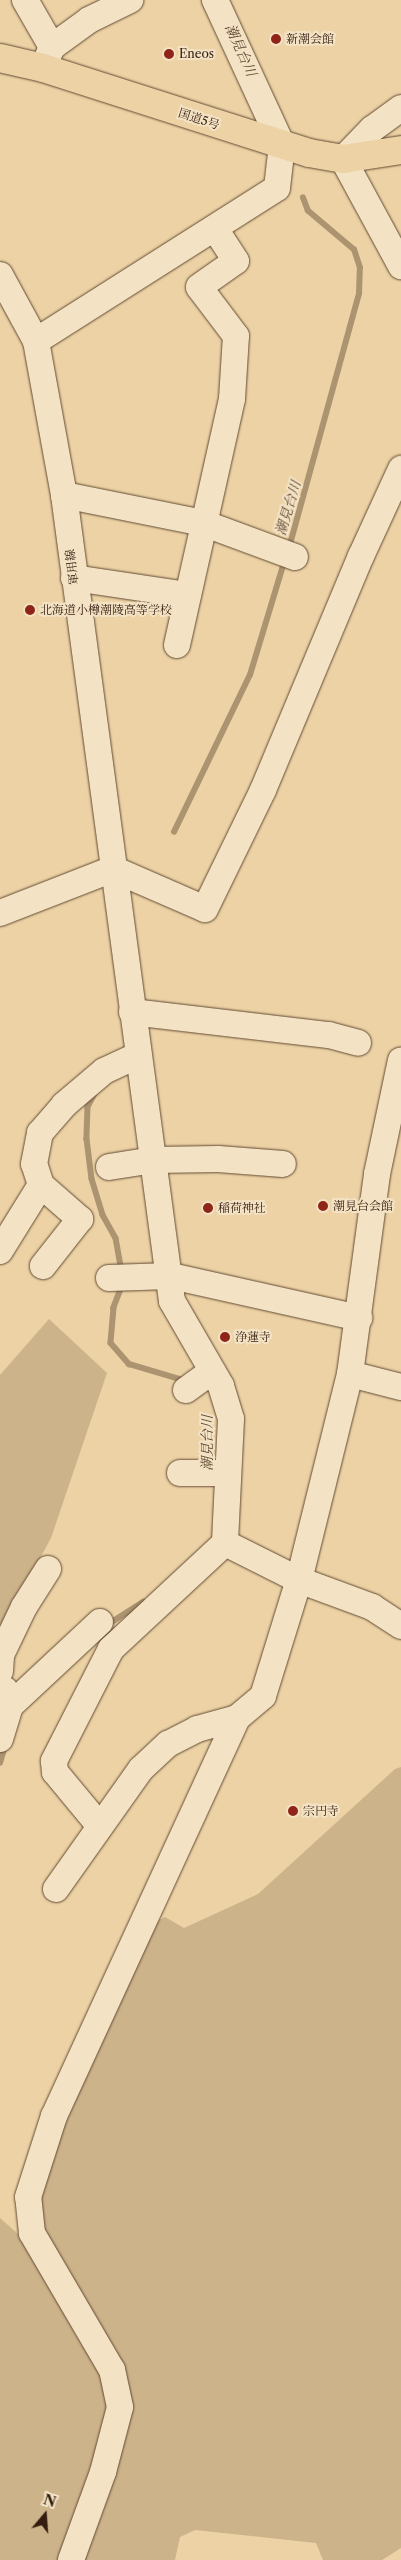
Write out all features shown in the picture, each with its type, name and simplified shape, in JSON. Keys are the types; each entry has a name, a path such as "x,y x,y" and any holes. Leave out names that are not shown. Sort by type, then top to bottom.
{"highway":[{"name":"国道5号","path":"0,58 47,57 282,145 343,159 401,150"}],"street":[{"path":"25,0 47,57 89,20 130,0"},
{"path":"36,340 215,229 277,188 282,145 214,0"},
{"path":"401,108 372,129 343,159 401,266"},
{"path":"177,645 232,399 236,336 200,287 236,261 215,229"},
{"name":"軍用線","path":"0,275 36,340 64,495 132,1012 171,1276 172,1301 206,1389 231,1419 223,1473 225,1543"},
{"path":"0,912 113,869 205,910 263,790 361,556 401,469"},
{"path":"64,495 203,523 288,554"},
{"path":"74,578 188,595"},
{"path":"132,1012 329,1035 358,1043"},
{"path":"43,1266 80,1219 42,1185 34,1164 40,1133 64,1104 104,1072 139,1055"},
{"path":"71,2560 102,2472 120,2408 112,2370 32,2232 28,2197 54,2116 237,1718 262,1696 299,1580 350,1374 377,1174 401,1060"},
{"path":"109,1168 154,1160 218,1159 284,1164"},
{"path":"0,1251 42,1185"},
{"path":"118,1278 171,1276 359,1318"},
{"path":"350,1374 401,1387"},
{"path":"180,1473 223,1473"},
{"path":"0,1740 17,1708 94,1639 225,1543 299,1580 372,1607 401,1626"},
{"path":"17,1708 0,1671 5,1647 24,1607 48,1569"},
{"path":"94,1639 54,1761 54,1772 99,1826"},
{"path":"56,1889 141,1769 168,1744 197,1729 237,1718"}],"shaded area":[{"path":"49,1319 107,1373 51,1538 0,1632 0,1375"},
{"path":"401,1767 401,2548 382,2560 323,2560 316,2543 195,2530 180,2537 175,2560 0,2560 0,2218 18,2234 28,2197 137,1931 165,1917 184,1928 258,1894 395,1769"}],"waterway":[{"name":"潮見台川","path":"289,548 359,293 360,268 354,250 308,211 303,198"},
{"name":"潮見台川","path":"174,832 250,675 285,559"},
{"name":"潮見台川","path":"96,1092 88,1107 87,1139 92,1179 103,1215 116,1238 122,1272"},
{"name":"潮見台川","path":"123,1284 114,1308 111,1343 129,1364 186,1381"},
{"name":"潮見台川","path":"107,1625 143,1602"},
{"name":"潮見台川","path":"0,1763 5,1745"}],"place":[{"name":"新潮会館","path":"276,39"},
{"name":"Eneos","path":"169,54"},
{"name":"北海道小樽潮陵高等学校","path":"30,610"},
{"name":"潮見台会館","path":"323,1206"},
{"name":"稲荷神社","path":"208,1208"},
{"name":"浄蓮寺","path":"225,1337"},
{"name":"宗円寺","path":"293,1811"}]}
